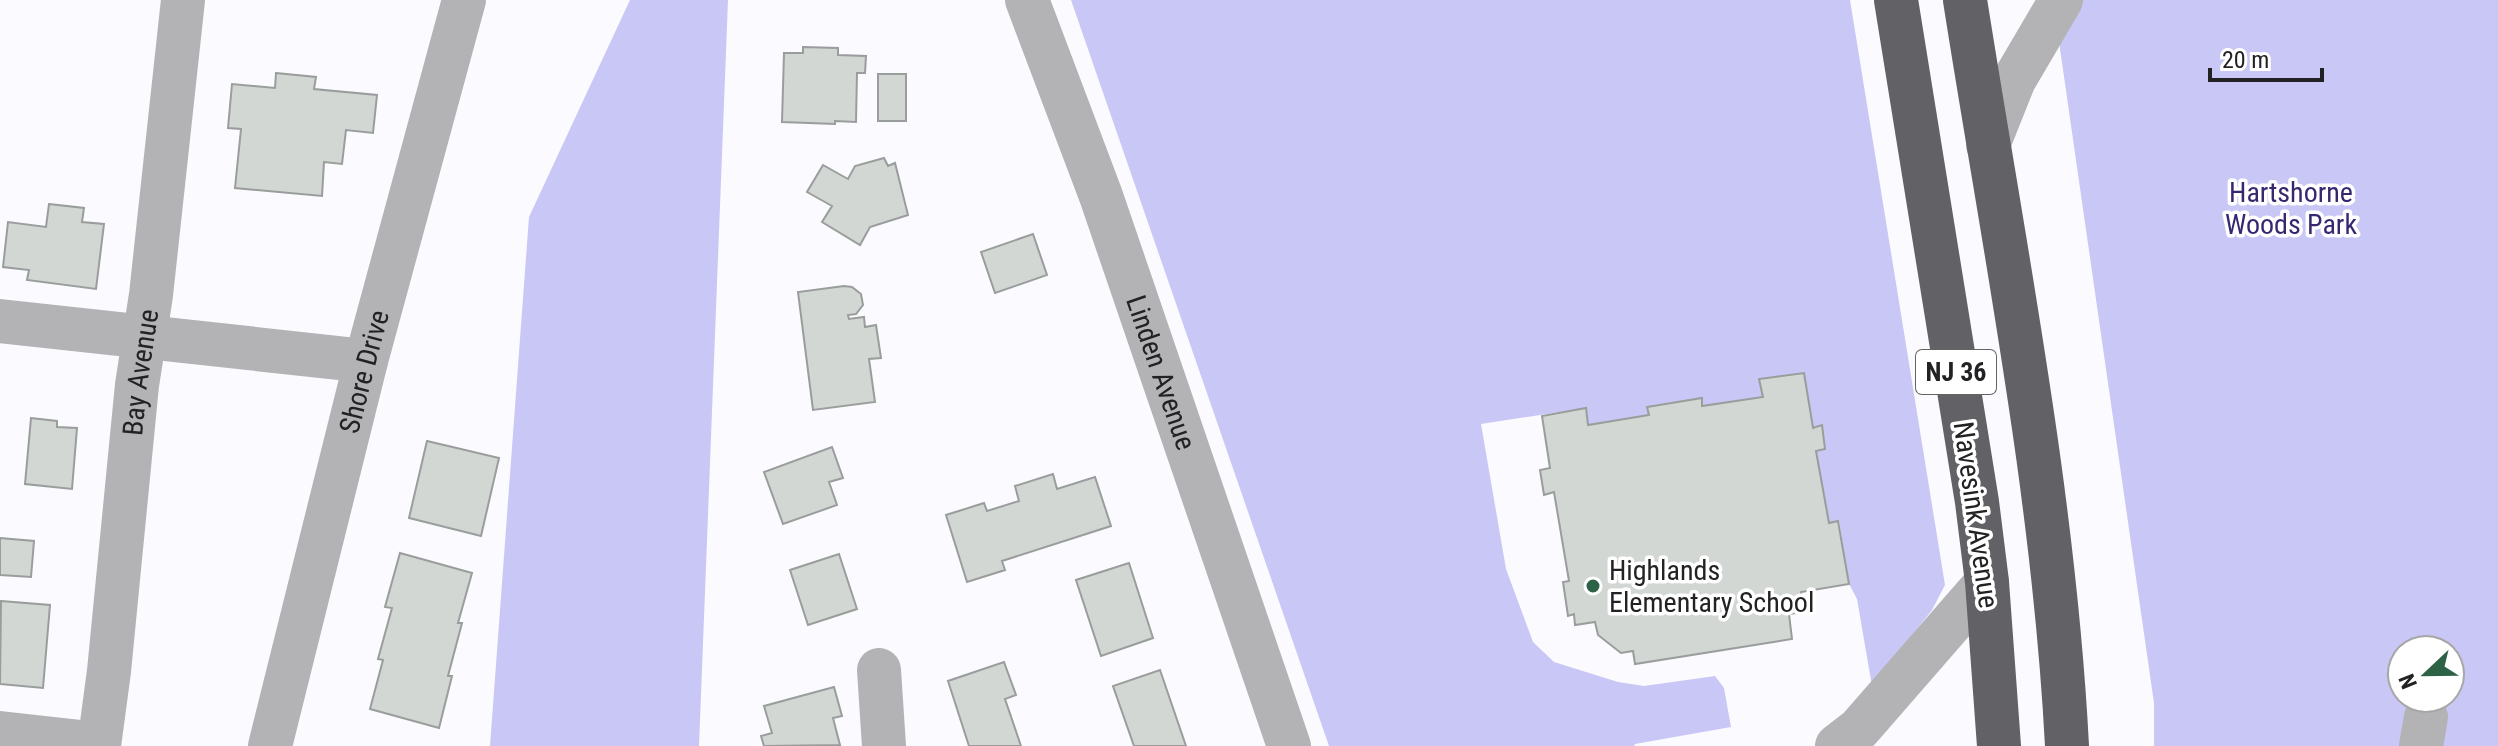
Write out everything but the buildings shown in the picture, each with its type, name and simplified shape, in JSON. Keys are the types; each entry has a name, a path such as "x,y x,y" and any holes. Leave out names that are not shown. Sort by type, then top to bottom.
{"highway":[{"name":"Navesink Avenue","path":"1896,0 1987,582 1999,746"},
{"name":"NJ 36","path":"1965,0 2052,554 2067,746"}],"street":[{"name":"Bay Avenue","path":"99,745 137,385 183,0"},
{"name":"Shore Drive","path":"270,746 366,361 464,0"},
{"name":"Linden Avenue","path":"1027,0 1121,253 1289,746"},
{"path":"1988,145 2014,80 2061,0"},
{"path":"0,321 366,361"},
{"path":"1845,740 1987,582"},
{"path":"879,670 884,746"},
{"path":"0,733 99,745"}],"green space":[{"path":"630,0 728,0 699,746 490,746 529,217"},
{"path":"1071,0 1850,0 1945,585 1932,610 1872,686 1857,599 1849,584 1839,521 1829,523 1816,451 1825,449 1822,425 1813,428 1763,397 1702,406 1701,398 1648,407 1649,415 1588,425 1585,408 1481,424 1506,569 1533,642 1554,662 1618,682 1644,686 1715,676 1724,688 1731,727 1634,746 1329,746"},
{"name":"Hartshorne Woods Park","path":"2053,0 2498,0 2498,746 2154,746 2154,703"}],"place":[{"name":"Highlands Elementary School","path":"1593,586"}]}
